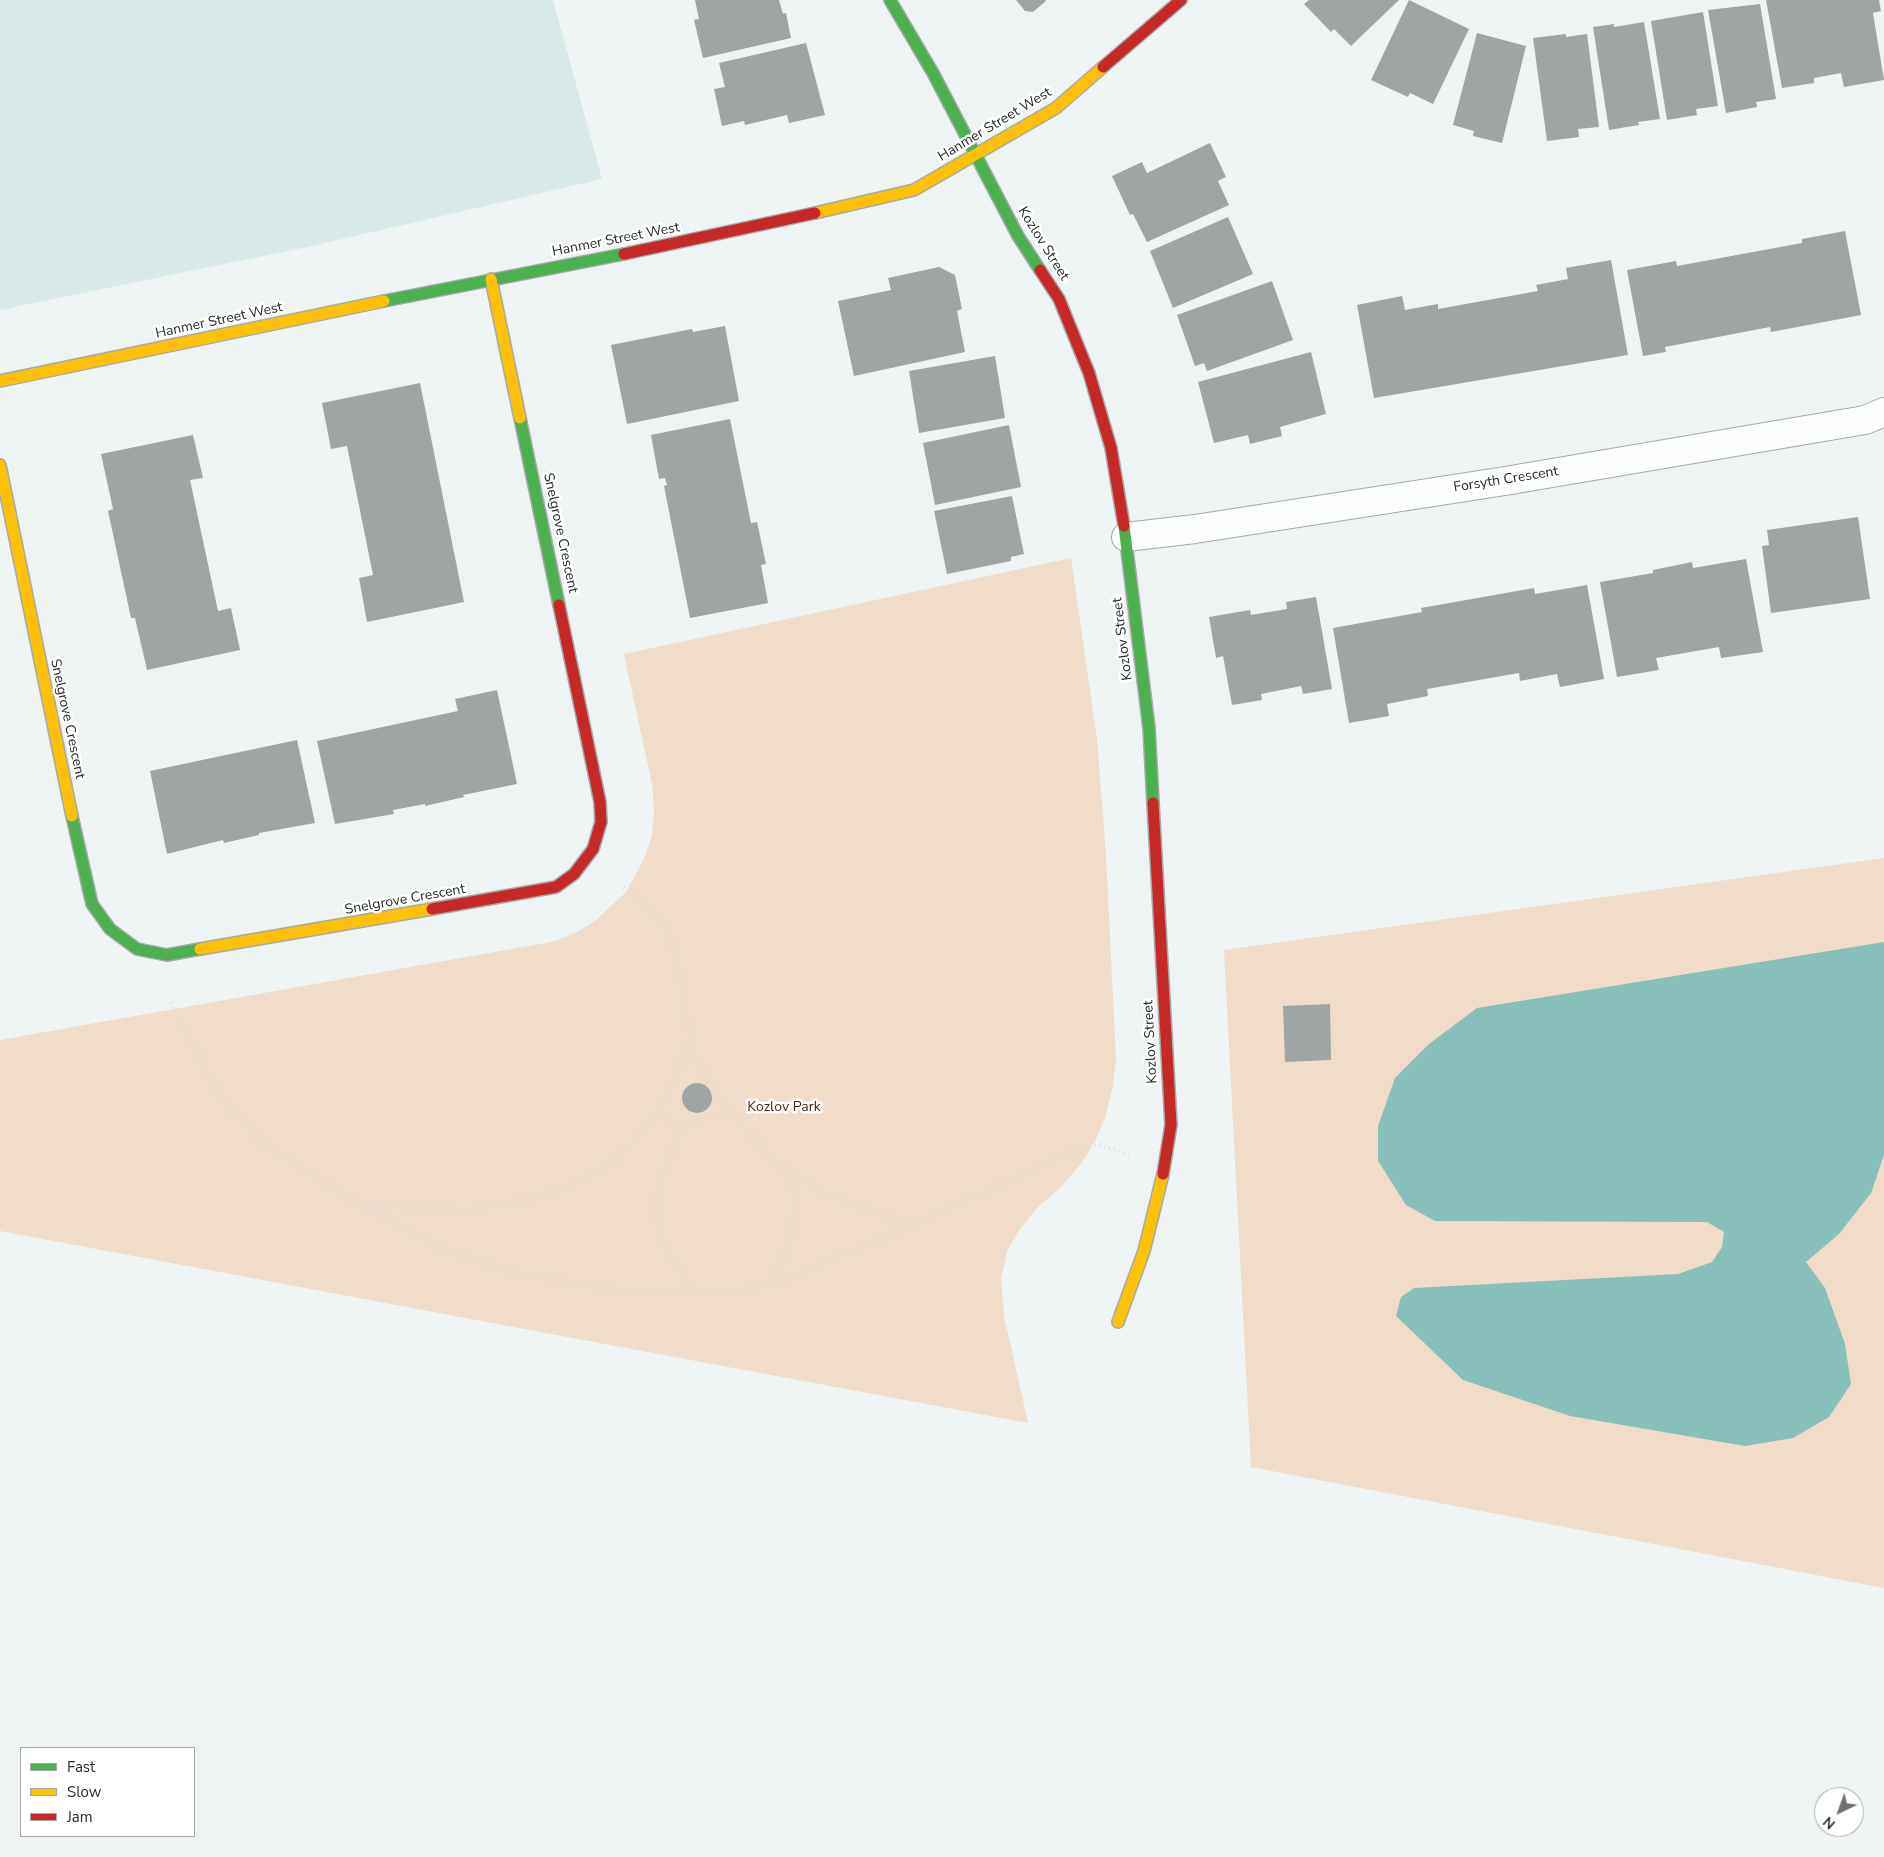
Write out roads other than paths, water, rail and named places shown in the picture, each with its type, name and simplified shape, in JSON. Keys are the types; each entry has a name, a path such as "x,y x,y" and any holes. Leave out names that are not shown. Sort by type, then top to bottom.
{"street":[{"name":"Kozlov Street","path":"890,0 933,73 1018,236 1059,299 1089,373 1111,448 1126,537 1148,728 1156,839 1170,1125 1165,1168 1144,1251 1118,1322"},
{"name":"Hanmer Street West","path":"0,381 491,279 691,241 914,190 1056,108 1181,0"},
{"name":"Snelgrove Crescent","path":"0,465 84,876 92,904 110,929 137,949 167,955 217,948 556,887 574,874 593,849 601,822 600,802 491,279"},
{"name":"Forsyth Crescent","path":"1126,537 1195,529 1496,482 1865,420 1884,412"}],"water":[{"path":"1884,942 1884,1155 1871,1193 1839,1234 1806,1262 1825,1288 1845,1344 1851,1384 1829,1417 1793,1438 1745,1446 1570,1416 1463,1380 1396,1316 1401,1297 1414,1288 1678,1274 1712,1262 1722,1247 1724,1232 1707,1222 1435,1221 1406,1205 1378,1161 1378,1126 1395,1078 1429,1044 1477,1008"}],"park label":[{"name":"Kozlov Park","path":"784,1108"}]}
